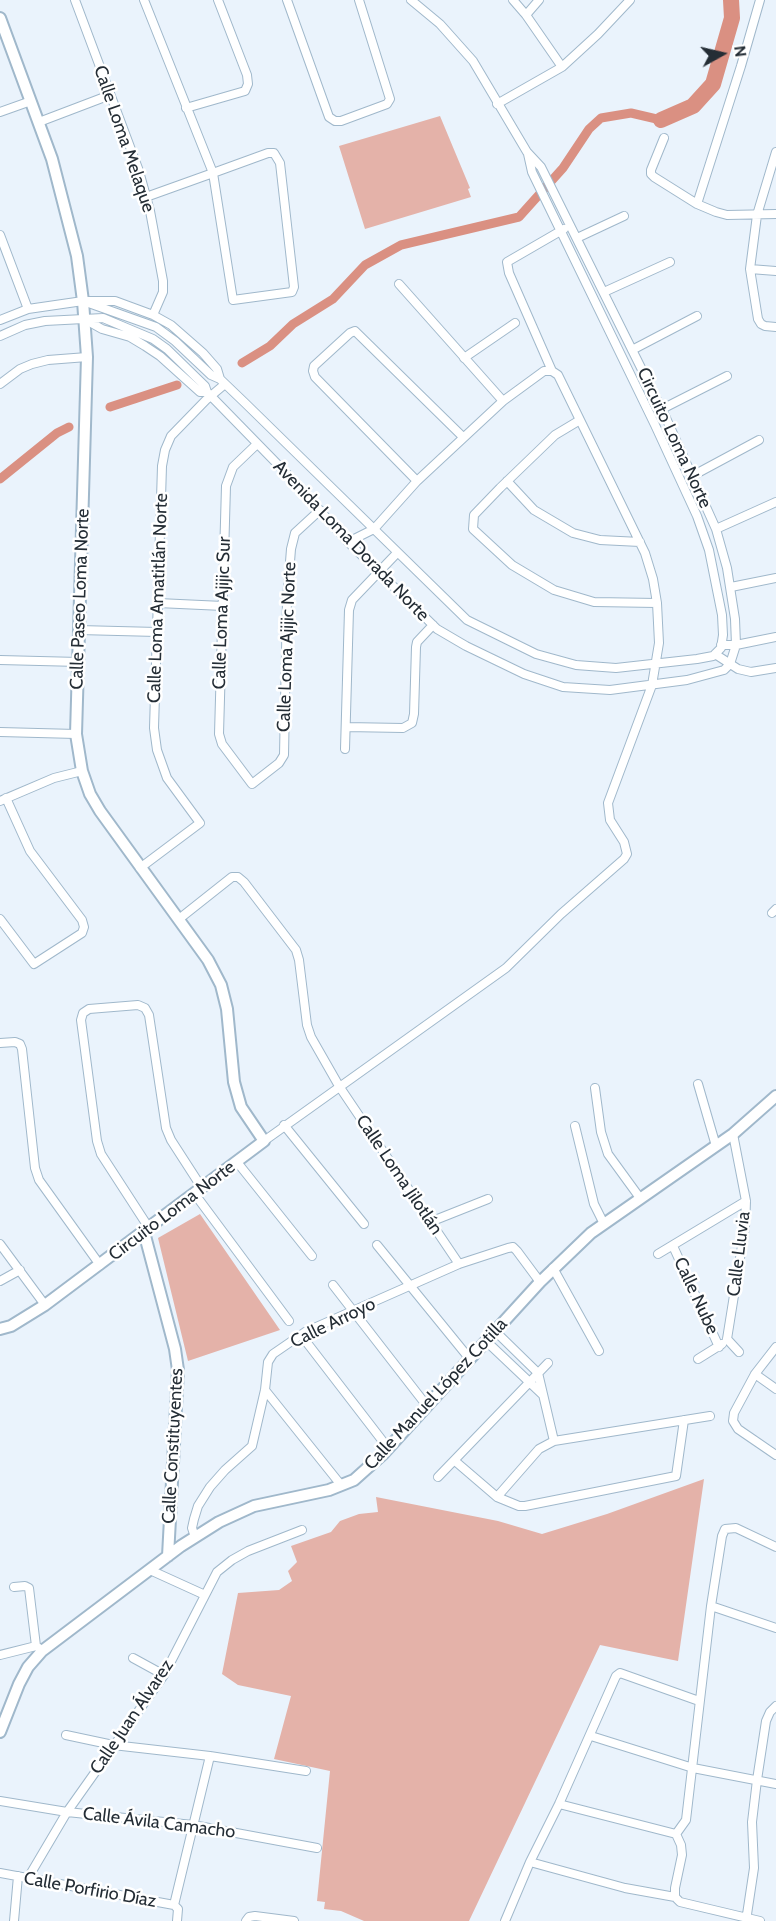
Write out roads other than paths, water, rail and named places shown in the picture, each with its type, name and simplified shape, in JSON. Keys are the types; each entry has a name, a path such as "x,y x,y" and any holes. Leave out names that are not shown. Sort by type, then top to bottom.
{"street":[{"name":"Calle Loma Melaque","path":"75,0 147,197 163,281 163,292 153,315"},
{"path":"144,0 213,173 233,300 292,292 294,287 280,163 274,153 268,153 213,173 147,197"},
{"path":"186,108 245,91 248,84 247,75 218,0"},
{"path":"287,0 329,117 334,121 341,121 387,104 390,99 359,0"},
{"name":"Circuito Loma Norte","path":"411,0 440,24 473,62 527,152 541,167 662,409 716,529 731,587 736,645 730,664"},
{"path":"513,0 562,67"},
{"path":"526,15 539,0"},
{"path":"497,105 562,67 630,0"},
{"path":"698,204 760,0"},
{"name":"Calle Paseo Loma Norte","path":"0,18 52,159 67,210 77,256 83,301 87,357 76,734 82,771 90,794 100,811 208,960 221,985 227,1009 234,1082 241,1107 264,1141"},
{"path":"39,122 110,95"},
{"path":"0,112 31,101"},
{"path":"664,138 651,174 698,204 728,215 776,214"},
{"name":"Circuito Loma Norte","path":"527,152 532,172 655,424 697,516 709,550 722,615 721,645"},
{"path":"776,152 757,215 750,269 761,324 776,327"},
{"path":"577,238 624,216"},
{"path":"552,371 509,273 507,262 571,225"},
{"path":"0,235 28,309"},
{"path":"604,292 670,262"},
{"path":"750,269 776,271"},
{"path":"399,284 503,402"},
{"name":"Avenida Loma Dorada Norte","path":"83,301 156,327 176,341 211,375 223,381 467,620 536,654 586,666 616,668 655,664"},
{"name":"Avenida Loma Dorada Norte","path":"0,320 28,309 83,301 115,301 153,315 171,325 195,345 217,369 223,381"},
{"path":"632,350 697,316"},
{"name":"Avenida Loma Dorada Norte","path":"0,336 26,325 45,321 103,318 153,339 205,386 348,542 433,625 466,646 524,674 563,687 610,690 652,685"},
{"path":"465,358 515,323"},
{"path":"417,481 315,377 314,366 355,331 463,437"},
{"path":"0,384 20,369 32,364 48,360 87,357"},
{"path":"348,542 374,529 417,481 503,402 544,370 552,371 558,375 640,542 653,579 659,643 652,685 717,673 730,664"},
{"path":"662,409 727,376"},
{"name":"Calle Loma Amatitlán Norte","path":"140,868 200,823 167,778 156,750 154,728 162,466 171,436 209,393 223,381"},
{"path":"655,424 666,418"},
{"path":"580,420 555,435 507,481 474,515 473,529 512,565 554,590 594,602 657,603"},
{"path":"692,476 759,440"},
{"name":"Calle Loma Ajijic Sur","path":"252,784 222,744 219,734 226,486 233,467 257,444"},
{"path":"507,481 534,510 573,533 600,540 640,542"},
{"path":"716,529 776,502"},
{"name":"Calle Loma Ajijic Norte","path":"252,784 282,760 287,600 291,549 295,533 320,510"},
{"path":"345,749 349,610 352,600 397,553"},
{"path":"731,587 776,578"},
{"path":"158,603 223,606"},
{"path":"346,727 403,728 412,723 417,642 433,625"},
{"path":"79,630 157,633"},
{"path":"655,664 697,659 715,654 721,645 736,645 776,637"},
{"path":"715,654 738,669 751,672 776,668"},
{"path":"0,660 79,662"},
{"name":"Circuito Loma Norte","path":"0,1329 11,1326 45,1305 284,1125 449,1011 506,968 561,914 624,859 627,849 613,828 608,803 652,685"},
{"path":"0,732 76,734"},
{"path":"0,918 34,964 82,933 84,927 82,920 30,851 3,800 54,778 82,771"},
{"name":"Calle Loma Jilotlán","path":"178,920 232,877 238,877 296,950 307,1025 311,1037 339,1086 459,1264"},
{"path":"147,1230 102,1154 97,1141 81,1020 82,1013 89,1009 128,1005 145,1008 149,1015 166,1128 171,1140 198,1191 289,1321"},
{"path":"0,1043 15,1042 20,1044 22,1049 35,1168 39,1180 100,1265"},
{"path":"698,1084 716,1146"},
{"path":"594,1088 601,1132 608,1155 640,1198"},
{"name":"Calle Manuel López Cotilla","path":"0,1732 19,1684 39,1648 219,1522 254,1506 329,1490 354,1480 388,1448 540,1281 591,1233 733,1134 776,1096"},
{"path":"284,1125 364,1224"},
{"path":"574,1126 594,1204 604,1224"},
{"name":"Calle Lluvia","path":"727,1339 745,1227 746,1201 733,1134"},
{"path":"237,1162 312,1256"},
{"path":"430,1222 488,1199"},
{"path":"658,1254 746,1201"},
{"name":"Calle Constituyentes","path":"147,1230 178,1370 168,1556"},
{"path":"0,1244 45,1305"},
{"path":"377,1245 469,1358"},
{"name":"Calle Nube","path":"673,1246 719,1347"},
{"name":"Calle Arroyo","path":"195,1538 192,1528 198,1506 210,1487 225,1470 252,1446 265,1390 268,1362 273,1354 301,1335 459,1264 513,1247 540,1281"},
{"path":"553,1268 599,1351"},
{"path":"0,1281 20,1270"},
{"path":"333,1285 427,1406"},
{"path":"495,1331 538,1373 554,1441"},
{"path":"301,1335 388,1448"},
{"path":"698,1359 719,1347 727,1339 739,1352"},
{"path":"485,1340 543,1395"},
{"path":"776,1347 755,1374 734,1413 733,1421 738,1429 776,1455"},
{"path":"438,1477 548,1363"},
{"path":"755,1374 776,1389"},
{"path":"265,1390 341,1485"},
{"path":"497,1497 539,1449 554,1441 711,1416"},
{"path":"455,1461 497,1497 525,1506 674,1477 677,1475 684,1420"},
{"path":"676,1834 686,1820 711,1606 722,1536 725,1529 736,1528 776,1547"},
{"name":"Calle Juan Álvarez","path":"28,1878 66,1812 164,1675 217,1572 248,1551 302,1530"},
{"path":"150,1570 205,1595"},
{"path":"0,1655 39,1648 29,1588 14,1587"},
{"path":"711,1606 776,1628"},
{"path":"133,1658 164,1675"},
{"path":"505,1921 530,1862 591,1736 616,1676 620,1673 699,1701"},
{"path":"746,1920 754,1868 752,1822 757,1780 766,1721 776,1706"},
{"path":"66,1735 113,1745 210,1756 306,1771"},
{"path":"591,1736 693,1768 776,1784"},
{"path":"177,1921 176,1907 210,1756"},
{"name":"Calle Ávila Camacho","path":"0,1802 66,1812 193,1825 317,1848"},
{"path":"559,1804 676,1834"},
{"path":"675,1897 682,1855 676,1834"},
{"path":"530,1862 625,1888 675,1897 680,1902 746,1920 760,1921"},
{"name":"Calle Porfirio Díaz","path":"0,1873 176,1907"},
{"path":"14,1921 18,1876"},
{"path":"246,1921 249,1917 255,1916 294,1921"}],"waterway":[{"path":"661,120 693,106 713,84 732,18 731,0"},
{"path":"242,363 270,346 293,324 333,299 365,265 401,245 519,217 563,168 589,129 601,118 631,113 661,120"},
{"path":"110,407 177,385"},
{"path":"0,479 57,433 69,427"}]}
